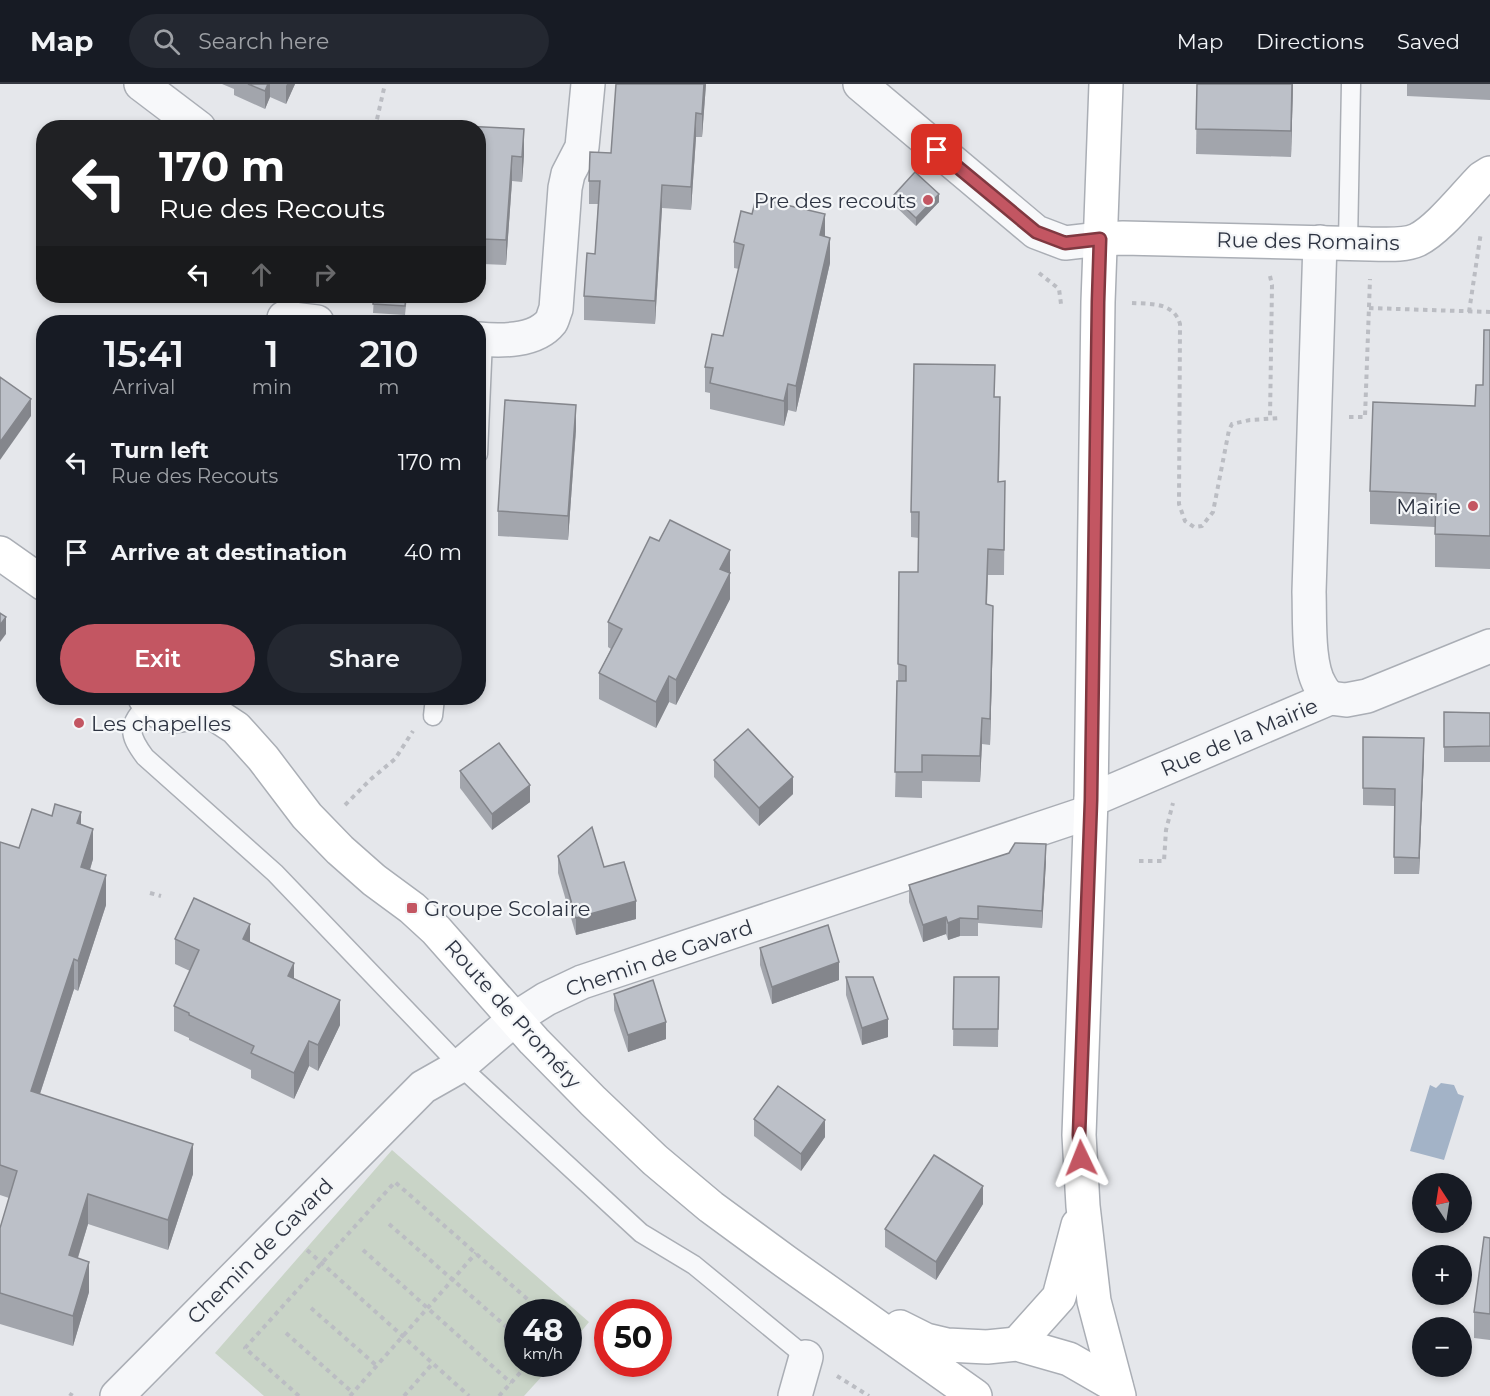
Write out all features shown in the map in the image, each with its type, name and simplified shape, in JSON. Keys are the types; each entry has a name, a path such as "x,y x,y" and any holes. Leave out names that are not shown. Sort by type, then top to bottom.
{"street":[{"path":"141,84 188,120"},
{"path":"486,339 507,340 524,337 539,332 552,322 565,188 568,174 582,147 588,84"},
{"path":"860,84 1036,232 1065,243 1100,239"},
{"path":"1106,84 1098,302 1091,806 1079,1135 1083,1206 1094,1301 1112,1393"},
{"name":"Rue des Romains","path":"1100,239 1396,244 1416,241 1430,231 1482,178 1490,173"},
{"path":"1330,698 1320,686 1314,664 1310,639 1309,592 1316,416 1346,243"},
{"path":"0,553 36,578"},
{"name":"Rue de la Mairie","path":"1091,806 1330,698 1346,700 1367,696 1490,646"},
{"name":"Route de Proméry","path":"152,705 160,712 174,716 189,714 199,705"},
{"name":"Route de Proméry","path":"209,705 236,728 263,758 307,816 340,850 436,930 534,1041 655,1160 786,1263 975,1396"},
{"name":"Chemin de Gavard","path":"117,1396 423,1087 460,1066 516,1018 546,999 582,982 1091,806"},
{"path":"1017,1344 1059,1297 1083,1206"},
{"name":"Route de Proméry","path":"786,1263 926,1340 947,1345 987,1347 1017,1344 1069,1359 1112,1393"},
{"path":"795,1396 806,1357"}],"lane":[{"path":"1346,243 1352,84"},
{"path":"144,705 133,721 132,731 134,742 145,757 275,873 460,1066 641,1233 694,1265 806,1357"}],"path":[{"path":"377,120 385,84"},
{"path":"1470,312 1482,228"},
{"path":"1098,302 1166,307 1178,316 1180,324 1179,504 1185,521 1194,527 1202,526 1213,512 1232,424 1250,420 1316,416 1365,417 1369,308 1346,243"},
{"path":"1267,271 1272,285 1270,419"},
{"path":"1132,297 1132,303"},
{"path":"1369,308 1490,312"},
{"path":"345,805 395,759 415,727 434,707"},
{"path":"1139,861 1164,861 1166,830 1175,795"},
{"path":"150,893 160,896"},
{"path":"298,1396 245,1348 395,1182 527,1299"},
{"path":"389,1224 504,1325"},
{"path":"282,1228 469,1396"},
{"path":"363,1250 511,1383"},
{"path":"286,1333 351,1394 476,1254"},
{"path":"311,1308 377,1366"},
{"path":"404,1396 433,1363"},
{"path":"499,1396 516,1377"}],"shaded area":[{"path":"392,1150 563,1299 504,1299 504,1377 541,1377 524,1396 264,1396 215,1353"},
{"path":"582,1316 589,1322 582,1330"}],"water":[{"path":"1441,1083 1454,1085 1458,1094 1464,1096 1444,1160 1410,1151 1430,1085 1436,1088"}],"building":[{"path":"248,84 268,84 265,91"},
{"path":"616,84 704,84 702,114 696,113 691,187 662,185 655,301 584,296 587,253 595,254 600,181 589,181 590,152 611,153"},
{"path":"1197,84 1292,84 1291,131 1196,129"},
{"path":"486,127 524,129 522,157 512,156 506,240 486,239"},
{"path":"915,172 939,194 916,218 893,196"},
{"path":"756,198 825,214 820,235 830,238 796,386 788,384 784,401 710,383 713,368 705,367 712,334 723,336 744,245 734,242 741,211 752,214"},
{"path":"373,303 405,303 405,306"},
{"path":"1484,330 1490,330 1490,536 1435,534 1436,494 1370,491 1373,402 1475,406 1476,385 1483,385"},
{"path":"914,364 995,365 994,397 1000,397 998,482 1005,481 1004,550 988,549 986,604 993,606 990,719 982,718 980,756 922,755 922,772 895,772 897,681 906,681 906,666 898,664 899,572 918,572 919,512 911,512"},
{"path":"0,377 31,399 0,442"},
{"path":"505,400 576,405 568,516 498,511"},
{"path":"670,520 730,550 720,569 730,573 676,680 669,676 656,702 599,673 622,629 608,622 650,537 659,541"},
{"path":"0,613 6,617 0,625"},
{"path":"1444,712 1490,713 1490,746 1444,747"},
{"path":"748,729 793,777 759,808 714,760"},
{"path":"1363,737 1424,738 1419,858 1394,857 1395,789 1363,788"},
{"path":"499,743 530,785 492,814 460,771"},
{"path":"55,804 81,812 77,823 93,829 81,867 106,875 78,961 74,959 31,1091 193,1144 168,1220 88,1194 69,1255 89,1262 73,1316 0,1293 0,1228 17,1171 0,1165 0,842 19,848 32,809 52,816"},
{"path":"592,827 604,867 624,862 636,901 576,918 558,856"},
{"path":"1015,843 1046,844 1042,911 978,906 978,919 960,918 948,923 946,917 923,925 909,885 1009,853"},
{"path":"194,898 250,924 243,939 294,963 288,976 340,1000 318,1045 309,1041 294,1073 251,1053 254,1046 174,1006 199,950 175,939"},
{"path":"828,925 839,962 772,987 760,948"},
{"path":"846,977 873,977 888,1019 862,1028"},
{"path":"954,977 999,977 998,1029 953,1029"},
{"path":"653,980 666,1022 628,1035 614,994"},
{"path":"778,1086 825,1120 801,1154 754,1119"},
{"path":"934,1155 983,1186 936,1262 885,1229"},
{"path":"1484,1237 1490,1238 1490,1314 1474,1312"}],"place":[{"name":"Pre des recouts","path":"928,200"},
{"name":"Mairie","path":"1473,506"},
{"name":"Les chapelles","path":"79,723"},
{"name":"Groupe Scolaire","path":"412,908"}],"route":[{"path":"937,150 1036,232 1065,243 1100,239 1091,800 1079,1135 1081,1158"}]}
